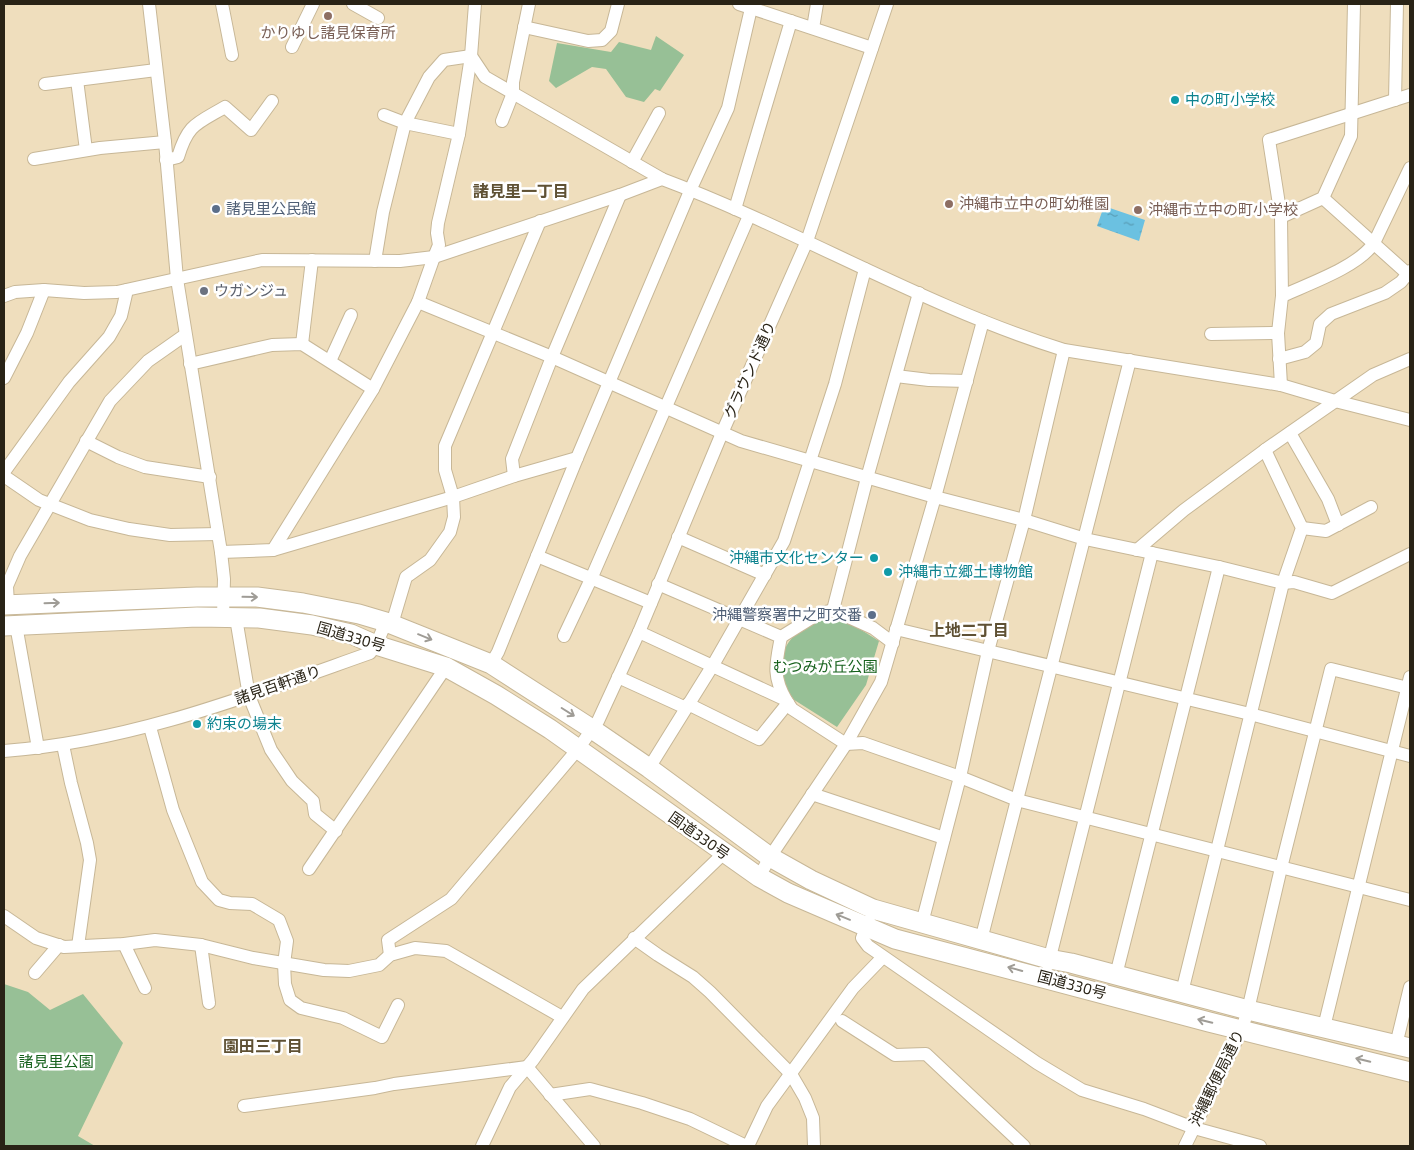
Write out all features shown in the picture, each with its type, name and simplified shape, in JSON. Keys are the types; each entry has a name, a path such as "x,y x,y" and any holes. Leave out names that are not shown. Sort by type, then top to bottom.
{"highway":[{"name":"国道330号","path":"6,605 197,597 257,597 303,603 359,614 389,623 491,664 592,729 770,857 811,880 872,908 1049,959 1248,1010 1403,1046"},
{"name":"国道330号","path":"10,626 229,617 259,618 312,625 351,634 376,645 446,667 496,694 578,749 759,877 788,893 895,939 1410,1072"}],"street":[{"path":"149,4 165,142 177,279 210,477 221,552 224,597 250,696 271,750 292,781 312,801 315,814 336,831"},
{"path":"222,4 232,55"},
{"path":"292,47 313,4"},
{"path":"353,4 378,18"},
{"path":"273,550 373,389 418,302 439,245 438,223 459,134 471,56 475,4"},
{"path":"502,121 513,93 513,82 530,4"},
{"path":"524,27 588,41 602,40 611,31 618,4"},
{"path":"813,28 818,4"},
{"name":"グラウンド通り","path":"390,955 388,940 451,899 578,749 598,721 639,632 722,433 807,241 887,4"},
{"path":"1282,217 1323,198 1351,136 1354,4"},
{"path":"1395,100 1397,4"},
{"path":"491,664 498,652 577,458 691,190 728,108 747,5 872,48"},
{"path":"735,209 791,21"},
{"path":"471,56 485,77 662,179 735,209 983,321 1064,350 1280,385 1410,420"},
{"path":"375,261 383,212 405,123 429,77 444,60 471,56"},
{"path":"45,84 156,70"},
{"path":"77,80 86,150"},
{"path":"1280,385 1278,333 1282,296 1282,217 1270,140 1410,95"},
{"path":"166,160 178,158 186,135 192,126 225,107 251,130 272,101"},
{"path":"632,162 659,113"},
{"path":"384,115 405,123 459,134"},
{"path":"34,160 86,150 165,142"},
{"path":"1282,296 1337,271 1368,252 1410,168"},
{"path":"4,296 16,292 44,290 84,294 117,292 262,260 375,261 416,260 434,257 620,195 662,179"},
{"path":"514,476 512,459 552,357 620,195"},
{"path":"1279,359 1305,352 1316,343 1320,324 1331,314 1385,293 1410,273 1323,198"},
{"path":"564,636 591,579 749,216"},
{"path":"376,645 389,623 406,576 430,560 450,532 454,517 453,497 445,470 445,446 540,221"},
{"path":"302,344 312,260"},
{"path":"648,768 713,665 784,541 835,384 865,269"},
{"path":"4,378 27,333 44,290"},
{"path":"4,472 69,382 109,337 121,316 127,290"},
{"path":"833,610 920,293"},
{"path":"418,302 552,357 741,442 1024,520 1086,539 1219,566 1283,583 1294,582 1332,593 1410,554"},
{"path":"330,361 351,315"},
{"path":"759,877 770,857 846,744 881,682 935,497 983,321"},
{"path":"1211,334 1278,333"},
{"path":"6,605 7,586 16,563 49,503 110,401 148,361 185,335"},
{"path":"190,364 272,345 302,344 373,389"},
{"path":"922,923 960,777 988,652 1024,520 1064,350"},
{"path":"1137,550 1184,510 1335,401 1373,375 1410,359"},
{"path":"981,940 1086,539 1130,360"},
{"path":"896,376 929,380 966,380"},
{"path":"1290,433 1328,499 1338,525"},
{"path":"86,441 118,457 145,467 210,477"},
{"path":"1182,992 1283,583 1302,528 1265,450"},
{"path":"221,552 273,550 577,458"},
{"path":"4,476 39,500 90,520 129,529 170,535 218,534"},
{"path":"1302,528 1326,531 1371,507"},
{"path":"678,537 765,575"},
{"path":"1045,979 1152,552"},
{"path":"537,556 650,603"},
{"path":"1116,975 1219,566"},
{"path":"658,584 781,637"},
{"path":"893,642 873,628 833,610 818,614 781,637 775,672 779,688 792,709 846,744 862,743 960,777 1017,800 1410,900"},
{"path":"10,626 38,748"},
{"path":"896,629 1185,700 1250,714 1410,756"},
{"path":"639,632 713,665 787,702"},
{"name":"諸見百軒通り","path":"4,751 63,745 150,727 250,696 370,653 376,645"},
{"path":"310,869 446,667"},
{"name":"沖縄郵便局通り","path":"1184,1146 1242,1029 1248,1010 1314,732 1331,669 1409,682"},
{"path":"618,677 759,738 787,702"},
{"path":"1324,1027 1409,682"},
{"path":"150,727 173,810 202,882 219,900 230,903 252,904 279,920 287,941 284,964 290,1000 301,1008 343,1018 382,1037 398,1006"},
{"path":"63,745 71,783 88,844 90,860 78,946"},
{"path":"812,794 944,838"},
{"path":"482,1146 510,1087 527,1067 583,989 724,853"},
{"path":"872,908 862,938 868,946 882,958 1037,1063 1082,1090 1144,1109 1194,1128 1260,1146"},
{"path":"4,916 36,938 64,947 124,944 155,940 201,945 284,964 324,970 349,971 379,965 390,955 415,948 446,951 562,1017"},
{"path":"634,938 693,977 791,1074 805,1098 813,1118 814,1146"},
{"path":"124,944 145,988"},
{"path":"35,973 59,945"},
{"path":"201,945 209,1003"},
{"path":"550,1095 590,1089 598,1091 690,1119 747,1146 767,1106 853,988 882,958"},
{"path":"1403,1046 1410,987"},
{"path":"842,1021 895,1055 926,1054 1024,1146"},
{"path":"527,1067 594,1146"},
{"path":"244,1106 527,1067"}],"green space":[{"path":"656,36 684,55 660,91 655,89 644,102 626,97 606,69 592,67 556,88 549,81 557,43 611,52 619,42 651,50"},
{"name":"むつみが丘公園","path":"829,618 847,621 879,641 866,685 837,727 788,696 781,673 784,650 795,635 810,624"},
{"name":"諸見里公園","path":"4,984 28,992 50,1010 83,994 123,1043 78,1136 95,1146 4,1146"}],"water":[{"path":"1104,206 1145,220 1139,241 1097,226"}],"place":[{"name":"かりゆし諸見保育所","path":"328,16"},
{"name":"中の町小学校","path":"1175,100"},
{"name":"沖縄市立中の町幼稚園","path":"949,204"},
{"name":"諸見里公民館","path":"216,209"},
{"name":"沖縄市立中の町小学校","path":"1138,210"},
{"name":"ウガンジュ","path":"204,291"},
{"name":"沖縄市文化センター","path":"874,558"},
{"name":"沖縄市立郷土博物館","path":"888,572"},
{"name":"沖縄警察署中之町交番","path":"872,615"},
{"name":"約束の場末","path":"197,724"}],"district":[{"name":"諸見里一丁目","path":"521,191"},
{"name":"上地二丁目","path":"969,630"},
{"name":"園田三丁目","path":"263,1046"}]}
